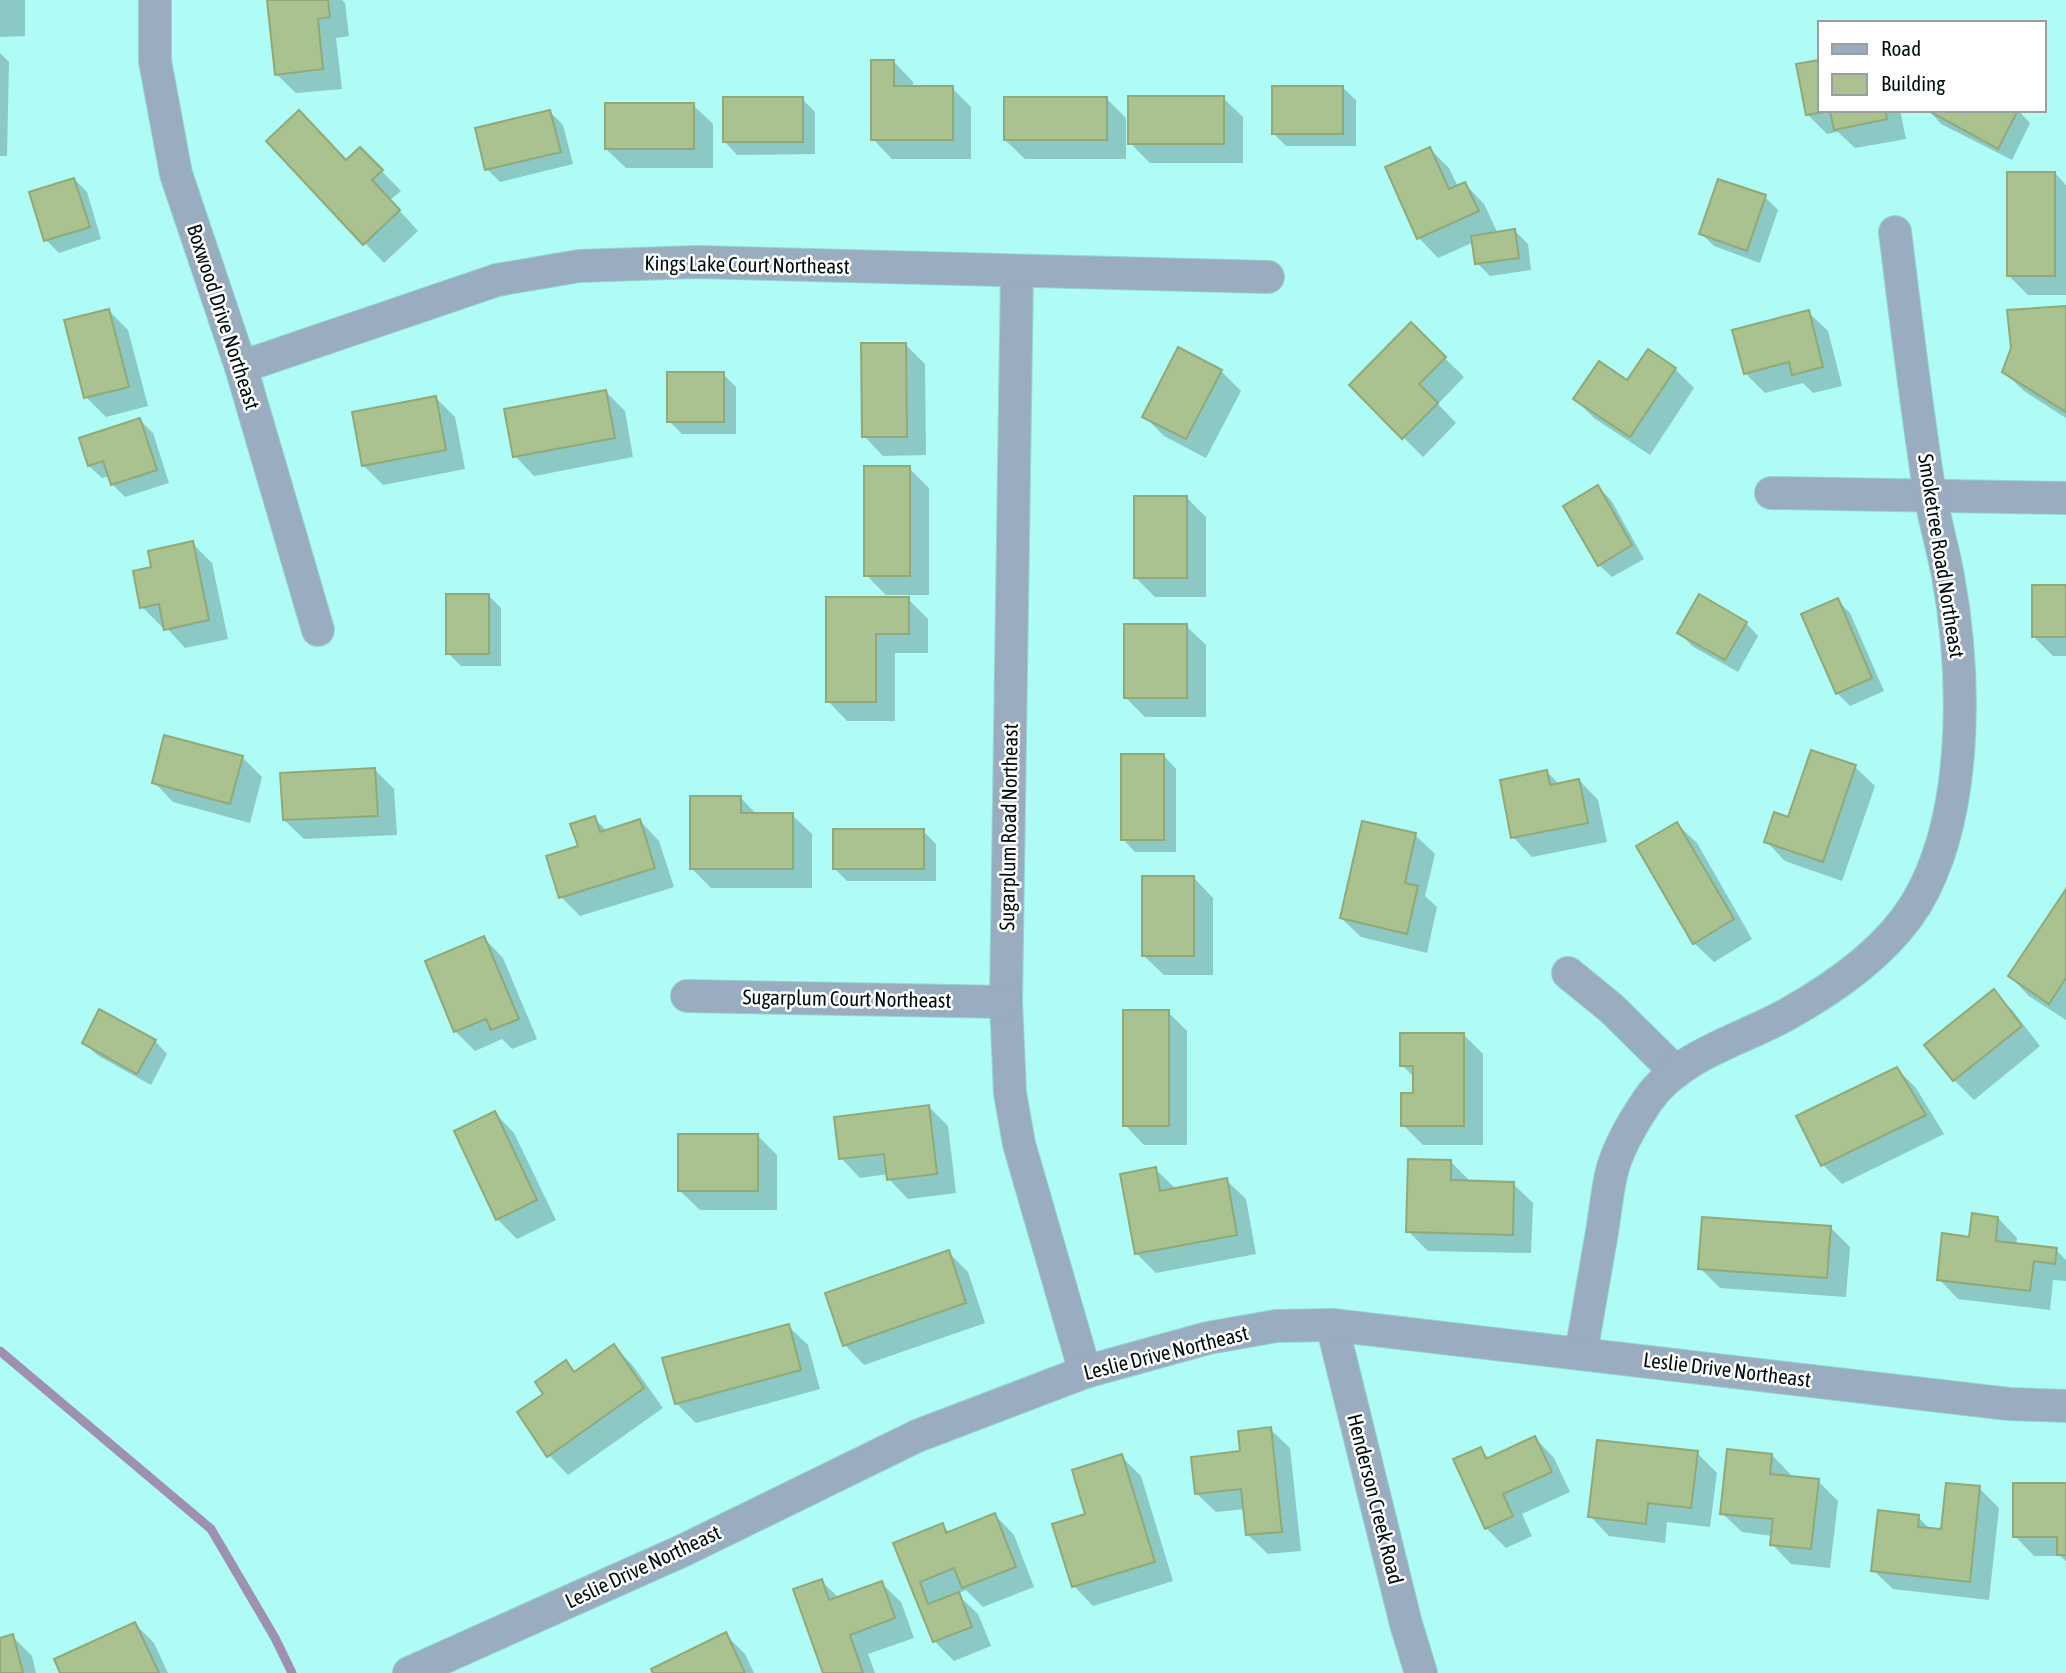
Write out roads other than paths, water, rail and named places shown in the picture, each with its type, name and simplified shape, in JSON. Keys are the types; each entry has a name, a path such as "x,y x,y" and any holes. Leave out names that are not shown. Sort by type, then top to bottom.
{"street":[{"name":"Boxwood Drive Northeast","path":"155,0 155,61 176,174 241,367 318,630"},
{"name":"Smoketree Road Northeast","path":"1581,1353 1611,1173 1624,1141 1650,1097 1676,1072 1716,1048 1784,1016 1869,958 1893,935 1916,904 1944,835 1958,765 1959,659 1948,576 1930,494 1895,232"},
{"name":"Kings Lake Court Northeast","path":"241,367 497,280 579,266 696,262 1268,277"},
{"name":"Sugarplum Road Northeast","path":"1017,271 1006,1002 1010,1093 1019,1144 1085,1372"},
{"path":"1770,493 2066,498"},
{"path":"1568,973 1611,1008 1676,1072"},
{"name":"Sugarplum Court Northeast","path":"687,996 1006,1002"},
{"name":"Leslie Drive Northeast","path":"410,1673 684,1550 917,1436 1085,1372 1208,1338 1276,1326 1332,1325 2009,1404 2066,1406"},
{"name":"Henderson Creek Road","path":"1332,1325 1406,1624 1421,1673"}],"waterway":[{"path":"0,1351 211,1529 275,1638 292,1673"}]}
